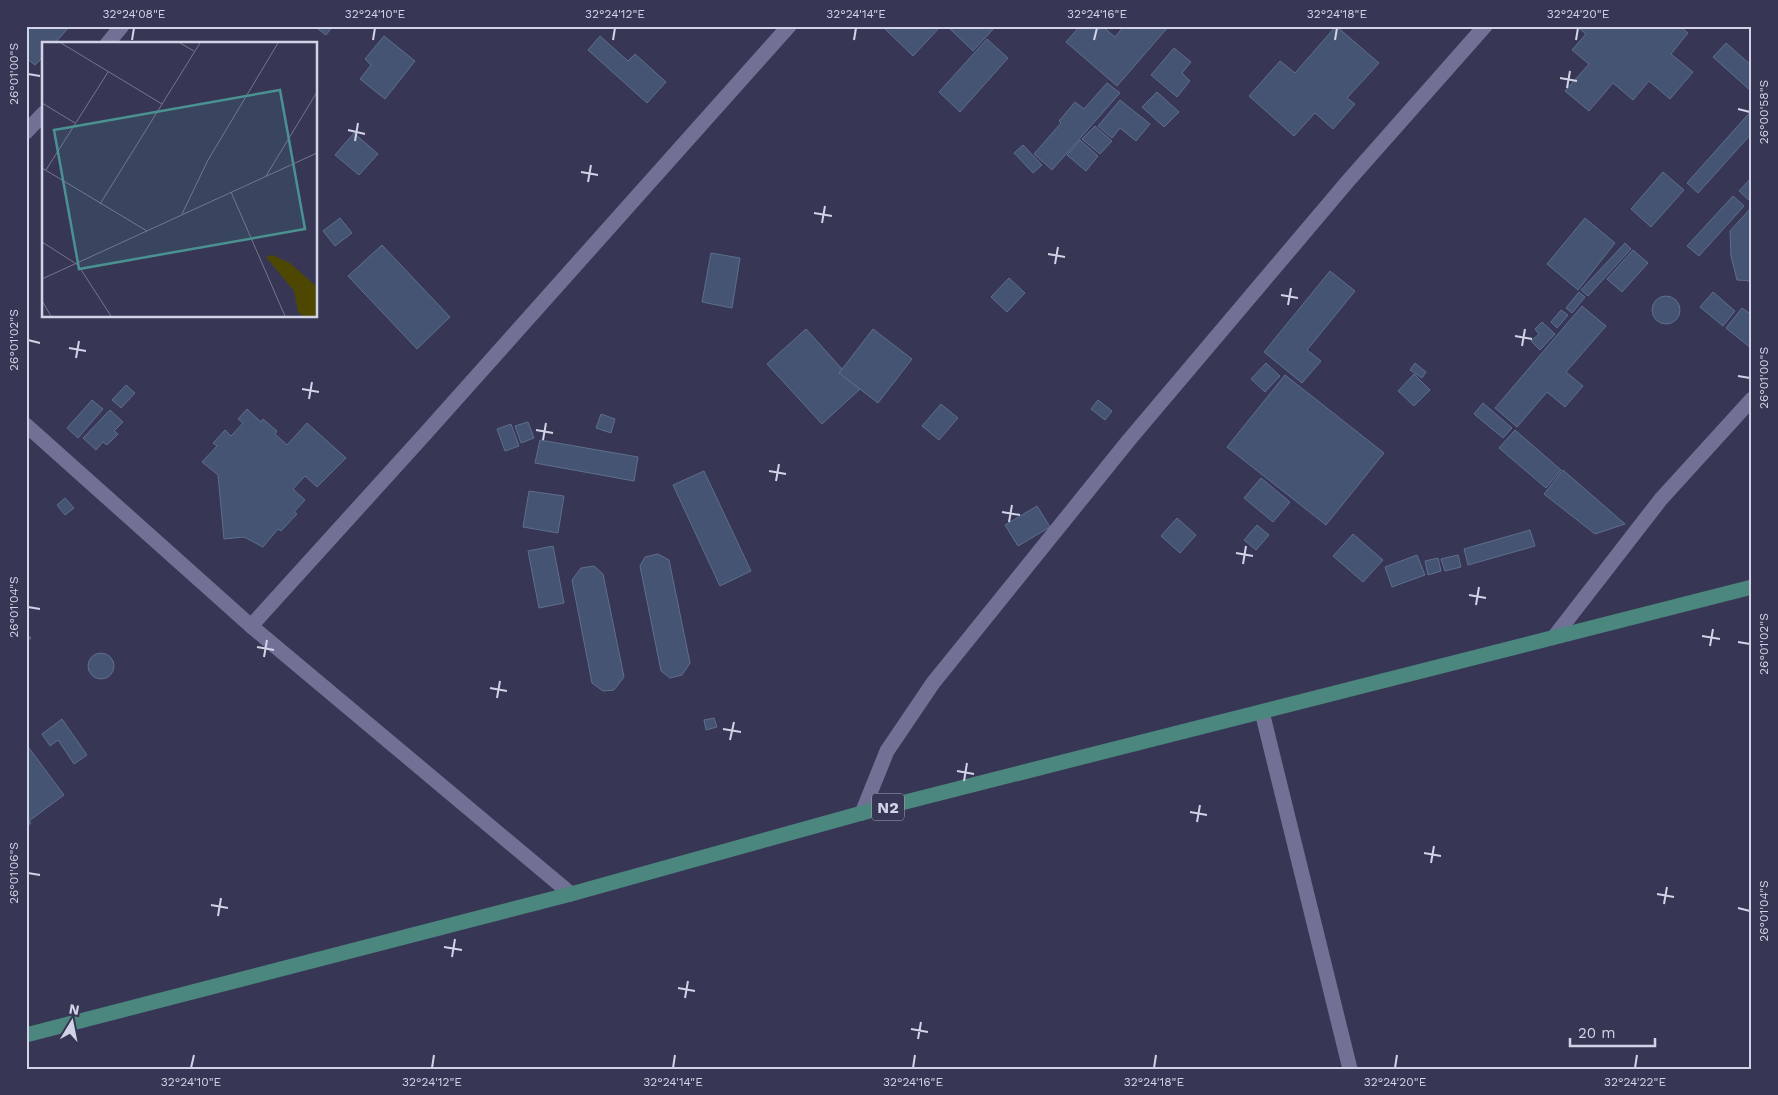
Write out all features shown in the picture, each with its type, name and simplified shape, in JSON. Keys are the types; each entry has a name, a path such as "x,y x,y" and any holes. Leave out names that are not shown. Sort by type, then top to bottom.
{"main road":[{"name":"N2","path":"26,1035 571,894 862,813 1752,586"}],"street":[{"path":"109,42 122,26"},
{"path":"251,626 789,26"},
{"path":"862,813 887,751 945,668 1136,432 1342,188 1485,26"},
{"path":"26,132 42,115"},
{"path":"1554,637 1661,499 1752,399"},
{"path":"26,425 251,626 571,894"},
{"path":"1262,712 1350,1069"}],"building":[{"path":"26,26 70,26 56,42 42,42 42,58 35,65 26,58"},
{"path":"314,26 333,26 326,35"},
{"path":"882,26 941,26 913,56"},
{"path":"947,26 996,26 973,51"},
{"path":"1080,26 1102,26 1115,37 1124,26 1169,26 1117,86 1066,42"},
{"path":"1336,26 1379,63 1347,98 1355,104 1333,129 1315,113 1294,136 1249,96 1280,61 1295,73"},
{"path":"1582,26 1680,26 1688,33 1671,54 1693,72 1670,99 1649,81 1633,100 1613,83 1589,111 1565,91 1589,64 1572,50 1586,34 1580,29"},
{"path":"384,36 415,61 385,99 360,79 371,65 365,59"},
{"path":"600,36 628,61 635,54 666,82 647,103 588,50"},
{"path":"987,39 1008,58 960,112 939,92"},
{"path":"1726,43 1752,66 1752,92 1713,57"},
{"path":"1174,48 1191,62 1182,73 1190,81 1177,97 1151,75"},
{"path":"1107,83 1120,93 1052,170 1034,154 1061,123 1059,121 1075,102 1084,109"},
{"path":"1157,92 1179,112 1164,127 1142,107"},
{"path":"1120,100 1150,124 1136,141 1120,128 1112,138 1098,126"},
{"path":"1752,110 1752,133 1698,193 1687,183"},
{"path":"1095,126 1112,141 1100,154 1082,139"},
{"path":"354,133 378,154 359,175 335,155"},
{"path":"1080,140 1098,156 1086,171 1067,155"},
{"path":"1023,145 1042,165 1033,173 1014,153"},
{"path":"1663,172 1684,190 1651,227 1631,209"},
{"path":"1752,177 1752,203 1739,191"},
{"path":"1733,196 1744,206 1699,256 1687,246"},
{"path":"1752,207 1752,281 1737,280 1731,256 1730,231"},
{"path":"340,218 352,233 335,246 323,231"},
{"path":"1585,218 1615,243 1578,290 1547,264"},
{"path":"1625,243 1631,249 1588,296 1581,290"},
{"path":"382,245 450,317 417,349 348,276"},
{"path":"1633,250 1648,263 1622,292 1607,279"},
{"path":"711,253 740,258 732,308 702,302"},
{"path":"1330,271 1355,291 1307,350 1321,361 1302,383 1264,352"},
{"path":"1009,278 1025,293 1007,312 991,297"},
{"path":"1579,292 1585,297 1572,313 1566,308"},
{"path":"1713,292 1735,311 1723,326 1700,307"},
{"path":"1666,296 1676,300 1680,310 1676,320 1666,324 1656,320 1652,310 1656,300"},
{"path":"1582,306 1606,326 1566,372 1583,386 1565,407 1547,392 1517,427 1495,408"},
{"path":"1742,308 1752,315 1752,349 1726,328"},
{"path":"1561,310 1568,315 1557,328 1551,322"},
{"path":"1542,322 1555,334 1540,350 1531,341 1539,334 1535,329"},
{"path":"806,329 860,389 822,424 767,364"},
{"path":"873,329 912,359 878,403 839,373"},
{"path":"1266,363 1280,376 1265,392 1251,379"},
{"path":"1415,363 1426,372 1422,378 1410,370"},
{"path":"1414,374 1430,390 1414,406 1398,391"},
{"path":"1285,375 1384,453 1326,525 1227,447"},
{"path":"126,385 135,393 121,408 112,400"},
{"path":"92,400 103,409 78,438 67,428"},
{"path":"1098,400 1112,411 1105,420 1091,409"},
{"path":"1483,403 1512,428 1503,438 1474,414"},
{"path":"941,404 958,418 939,440 922,426"},
{"path":"247,409 261,422 263,419 277,431 275,434 287,445 307,423 346,458 317,487 305,476 293,489 305,500 294,512 297,514 281,531 278,529 263,547 244,537 224,539 218,475 202,462 217,446 213,443 225,430 231,436 243,423 238,419"},
{"path":"110,410 123,422 114,431 118,434 107,445 103,442 96,450 83,438"},
{"path":"601,414 615,419 611,433 596,428"},
{"path":"528,422 534,438 521,443 515,426"},
{"path":"511,424 519,446 505,451 497,429"},
{"path":"1515,430 1561,470 1546,488 1499,448"},
{"path":"540,440 638,457 634,481 535,463"},
{"path":"1563,470 1625,524 1595,534 1544,494"},
{"path":"704,471 751,571 720,586 673,485"},
{"path":"1261,478 1290,502 1273,522 1244,498"},
{"path":"529,491 564,496 558,533 523,527"},
{"path":"65,498 74,508 65,515 57,505"},
{"path":"1037,506 1050,527 1018,546 1005,525"},
{"path":"1177,518 1196,535 1180,553 1161,536"},
{"path":"1257,525 1269,535 1256,550 1244,540"},
{"path":"1530,530 1535,546 1468,565 1464,549"},
{"path":"1353,534 1383,560 1363,582 1333,556"},
{"path":"553,546 564,603 539,608 528,551"},
{"path":"658,554 669,560 690,663 682,675 670,678 661,671 640,566 645,557"},
{"path":"1417,555 1425,575 1392,587 1385,567"},
{"path":"1458,555 1461,567 1445,571 1441,559"},
{"path":"1438,558 1441,571 1428,575 1425,561"},
{"path":"594,566 603,574 624,677 614,690 603,691 592,683 572,580 581,568"},
{"path":"26,633 31,638 26,642"},
{"path":"101,653 110,657 114,666 110,675 101,679 92,675 88,666 92,657"},
{"path":"714,718 717,727 706,730 704,720"},
{"path":"62,719 87,755 74,764 58,740 50,746 42,734"},
{"path":"26,744 64,795 29,821 31,823 26,827"}]}
